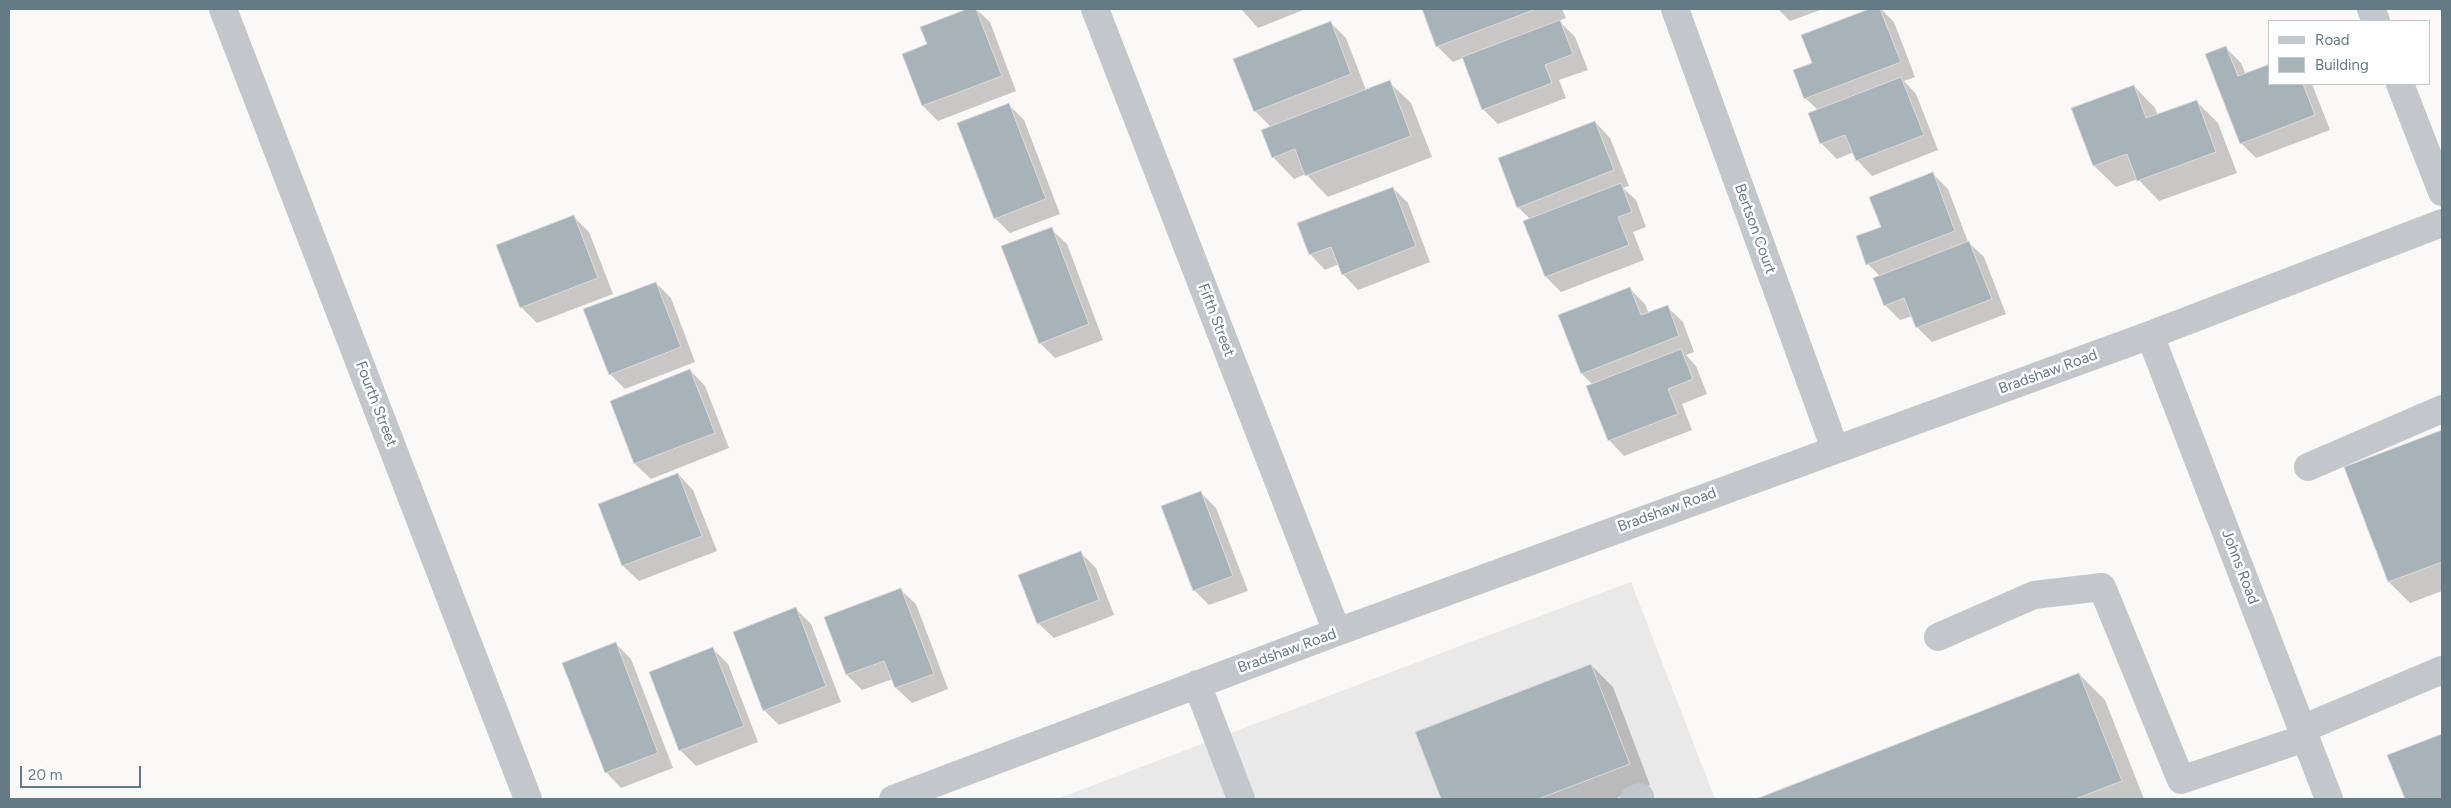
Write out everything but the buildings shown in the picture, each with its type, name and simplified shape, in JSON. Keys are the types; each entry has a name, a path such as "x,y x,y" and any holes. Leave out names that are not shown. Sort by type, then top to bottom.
{"street":[{"name":"Fourth Street","path":"223,9 528,799"},
{"name":"Fifth Street","path":"1095,9 1337,632"},
{"name":"Bertson Court","path":"1675,9 1835,449"},
{"path":"2400,85 2442,192"},
{"name":"Bradshaw Road","path":"893,799 1337,632 2150,335 2442,223"},
{"name":"Johns Road","path":"2150,335 2329,799"},
{"path":"2308,466 2442,409"},
{"path":"1938,637 2034,595 2102,587 2183,790 2442,670"},
{"path":"1197,684 1240,799"}],"shaded area":[{"path":"1631,582 1715,799 1057,799 1460,646"}]}
